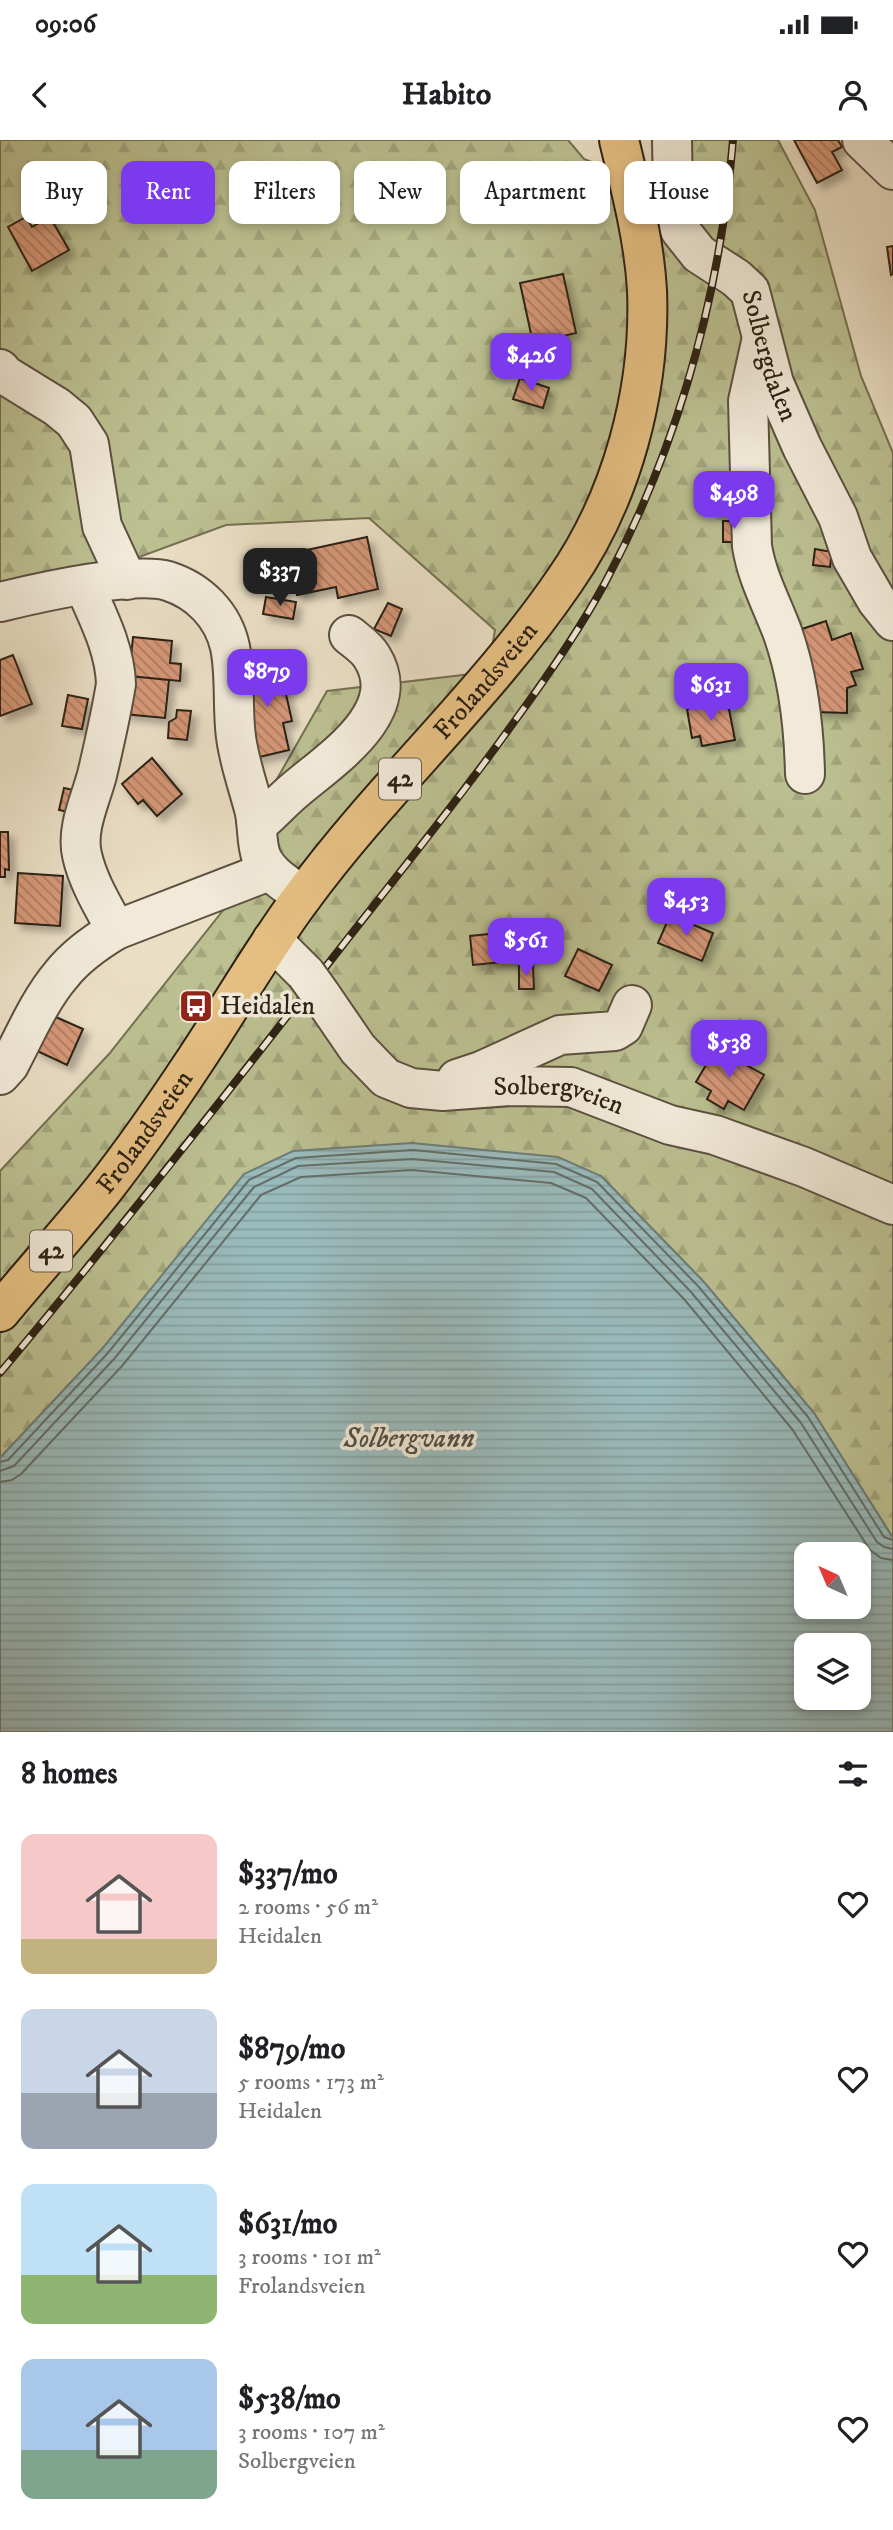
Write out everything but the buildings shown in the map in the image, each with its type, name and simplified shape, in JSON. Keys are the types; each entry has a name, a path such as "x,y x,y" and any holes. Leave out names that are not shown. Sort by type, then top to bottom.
{"main road":[{"name":"Frolandsveien","path":"0,1312 116,1172 197,1059 303,896 347,840 520,640 566,579 596,528 614,487 637,410 647,330 647,289 640,225 619,140"}],"street":[{"name":"Solbergdalen","path":"672,140 673,192 680,230 699,254 736,278 750,291 774,383 802,447 838,517 852,558 877,601 893,621"},
{"path":"862,140 893,170"},
{"path":"762,337 748,401 752,546 756,569 783,633 796,677 803,724 805,774"},
{"path":"0,369 74,421 89,444 102,526 127,580"},
{"path":"0,602 84,585 127,580 165,580 188,590 210,606 223,625 230,648 236,738 256,819 260,855 269,871 303,896"},
{"path":"84,585 110,644 116,684 97,776 80,834 81,845 85,866 96,894 116,930"},
{"path":"256,819 264,820 294,791 347,749 370,719 380,694 379,671 371,655 349,635"},
{"path":"0,1075 9,1065 51,988 63,972 97,942 116,930 269,871"},
{"name":"Solbergveien","path":"272,940 314,984 358,1049 386,1078 411,1088 443,1091 511,1086 571,1087 670,1125 715,1135 779,1158 893,1205"},
{"path":"429,1090 481,1071 560,1035 615,1031 623,1026 632,1005"}],"green space":[{"path":"0,140 568,140 584,159 589,161 460,161 460,224 610,224 610,169 624,175 624,224 733,224 733,161 662,161 680,140 778,140 815,210 861,376 893,453 893,1538 814,1413 703,1281 601,1176 102,1349 0,1458 0,1171 109,1054 236,894 265,800 327,691 488,672 495,630 369,518 226,525 66,584 0,600"}],"water":[{"name":"Solbergvann","path":"412,1143 558,1157 601,1176 703,1281 814,1413 893,1538 893,1732 0,1732 0,1458 102,1349 244,1174 293,1151"}],"railway":[{"path":"0,1373 169,1166 448,811 538,688 585,618 632,529 675,422 692,367 718,255 733,140"}],"place":[{"name":"Heidalen","path":"196,1006"}]}
